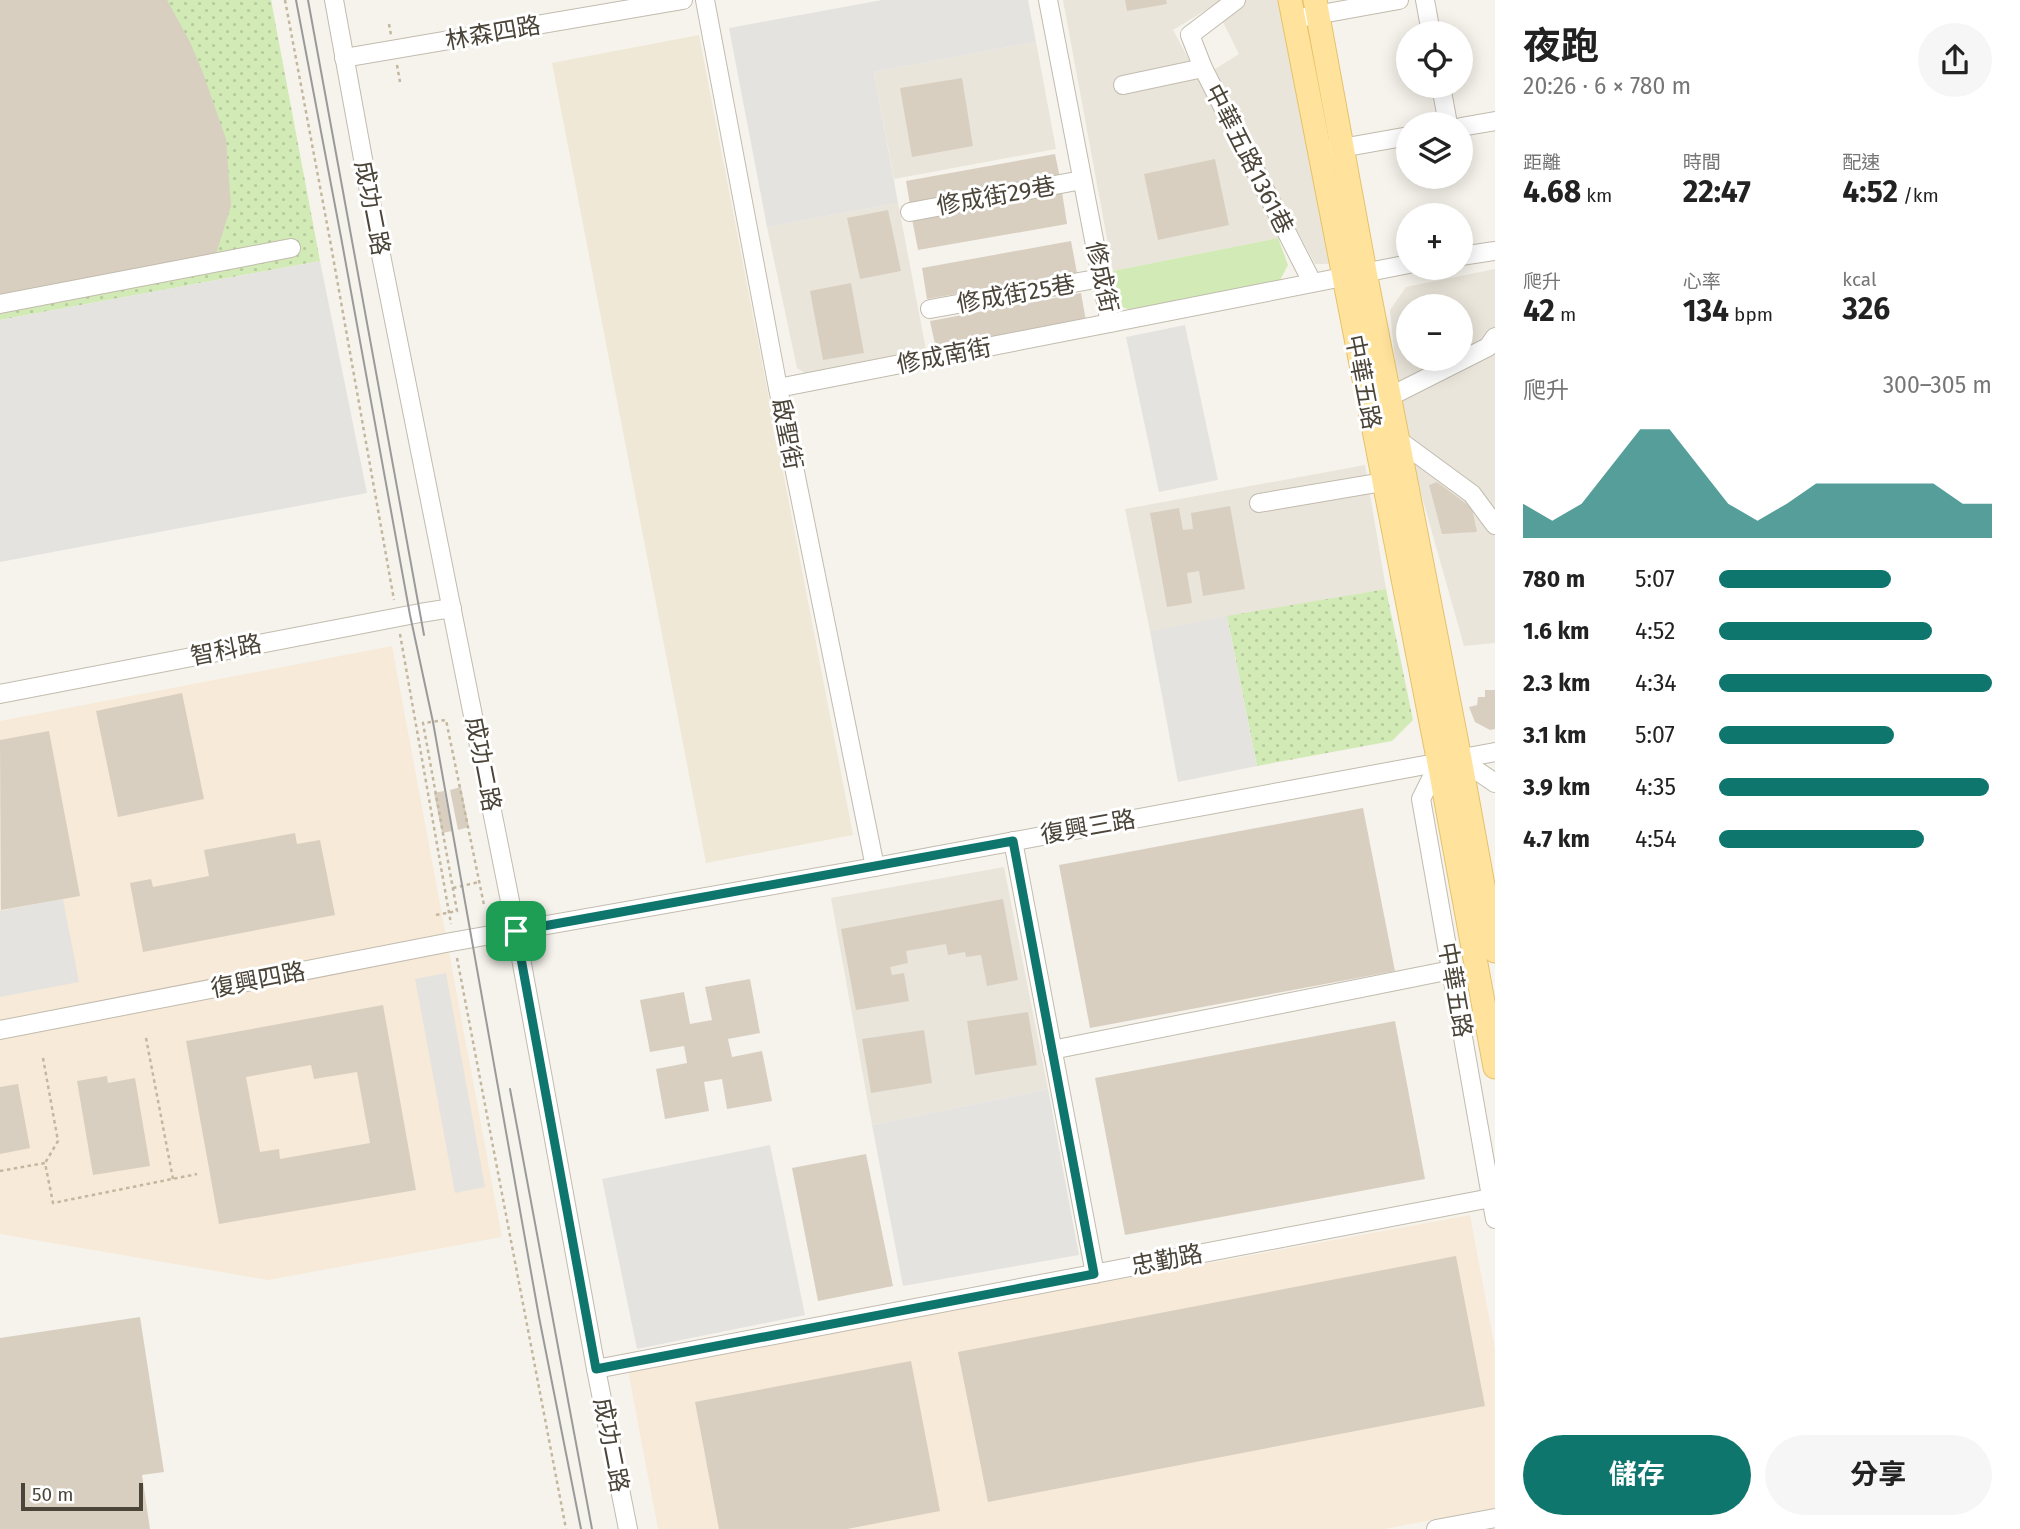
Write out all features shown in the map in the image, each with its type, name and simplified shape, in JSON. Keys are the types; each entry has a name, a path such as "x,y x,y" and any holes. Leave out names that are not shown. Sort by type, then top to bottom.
{"main road":[{"name":"中華五路","path":"1316,7 1342,148 1354,274 1383,482 1495,951"},
{"name":"中華五路","path":"1292,9 1319,152 1389,397 1450,761 1495,1067"}],"street":[{"name":"成功二路","path":"334,0 376,230 516,931 628,1529"},
{"name":"林森四路","path":"344,58 683,0"},
{"name":"啟聖街","path":"705,0 778,388 875,867"},
{"name":"修成街","path":"1048,0 1110,323 1396,266"},
{"name":"中華五路1361巷","path":"1236,0 1190,35 1203,68 1312,282"},
{"path":"1292,9 1399,0"},
{"path":"1425,0 1429,21"},
{"path":"1123,85 1203,68"},
{"path":"1473,125 1495,121"},
{"path":"1319,152 1396,138"},
{"name":"修成街29巷","path":"909,212 1082,180"},
{"path":"0,304 290,248"},
{"path":"1473,254 1495,251"},
{"name":"修成街25巷","path":"930,309 1101,278"},
{"name":"修成南街","path":"778,388 1110,323"},
{"path":"1389,397 1488,347 1495,337"},
{"path":"1397,439 1472,494 1495,524"},
{"path":"1259,503 1383,482"},
{"name":"智科路","path":"0,694 452,608"},
{"name":"復興三路","path":"516,931 1495,752"},
{"path":"1450,761 1495,783"},
{"name":"中華五路","path":"1450,761 1421,799 1451,970 1488,1138 1491,1198 1495,1219"},
{"path":"1013,841 1094,1274"},
{"name":"復興四路","path":"0,1030 447,942 516,931"},
{"path":"1052,1050 1451,970"},
{"name":"忠勤路","path":"596,1369 1491,1198"},
{"path":"1436,1529 1495,1518"}],"path":[{"path":"285,0 392,590"},
{"path":"403,654 449,913"},
{"path":"436,915 457,911 423,723 446,720 484,905"},
{"path":"453,888 479,883"},
{"path":"460,979 566,1529"},
{"path":"146,1038 173,1179"},
{"path":"43,1058 58,1142 45,1163 53,1203 197,1174"},
{"path":"0,1171 45,1163"}],"shaded area":[{"path":"882,0 1028,0 1036,42 874,72 898,203 767,227 729,28"},
{"path":"1063,0 1222,0 1173,30 1231,139 1278,238 1113,271"},
{"path":"1245,0 1280,0 1330,264 1315,264 1212,71 1239,54 1221,18"},
{"path":"699,35 853,835 706,863 552,63"},
{"path":"1036,42 1056,149 894,179 874,72"},
{"path":"898,203 926,350 806,374 797,368 767,227"},
{"path":"320,261 367,493 0,562 0,320"},
{"path":"1495,269 1495,643 1464,646 1401,422 1390,310 1396,301 1396,371 1473,371 1473,294 1401,294 1406,287 1441,280 1473,280 1473,273"},
{"path":"1185,325 1218,480 1159,492 1126,337"},
{"path":"1365,465 1386,589 1150,631 1125,509"},
{"path":"1227,616 1257,766 1178,782 1150,631"},
{"path":"392,646 502,1237 268,1280 0,1234 0,721"},
{"path":"1004,867 1048,1089 872,1125 831,898"},
{"path":"63,899 79,982 0,997 0,911"},
{"path":"446,973 485,1187 455,1193 415,979"},
{"path":"1048,1089 1079,1255 903,1286 872,1125"},
{"path":"770,1145 805,1315 637,1349 602,1179"},
{"path":"1470,1215 1495,1349 1495,1508 1384,1529 658,1529 628,1370"}],"green space":[{"path":"0,0 271,0 320,261 0,320"},
{"path":"1278,238 1288,265 1279,282 1132,311 1120,306 1113,271"},
{"path":"1386,589 1413,720 1392,741 1257,766 1227,616"}],"building":[{"path":"0,0 167,0 190,42 226,139 231,206 215,257 0,296"},
{"path":"1125,0 1166,0 1167,4 1127,11"},
{"path":"962,78 973,146 912,157 900,88"},
{"path":"1055,154 1060,178 910,205 906,181"},
{"path":"1215,159 1229,225 1158,240 1144,174"},
{"path":"1062,192 1067,224 918,250 912,219"},
{"path":"888,210 901,271 860,279 847,218"},
{"path":"1071,241 1077,273 927,299 922,268"},
{"path":"851,283 864,353 823,360 810,291"},
{"path":"1081,293 1086,321 936,349 930,321"},
{"path":"1437,482 1472,508 1477,532 1442,534 1429,485"},
{"path":"1230,506 1245,589 1203,596 1199,571 1187,573 1192,603 1167,607 1150,513 1179,508 1183,530 1193,529 1191,513"},
{"path":"1485,690 1495,690 1495,729 1490,730 1475,722 1469,707 1477,705 1478,697 1485,697"},
{"path":"182,693 204,799 118,817 96,711"},
{"path":"49,731 80,896 1,910 0,740"},
{"path":"461,787 469,827 458,830 450,790"},
{"path":"444,791 452,831 442,833 434,793"},
{"path":"1363,808 1395,971 1090,1028 1059,865"},
{"path":"295,833 297,844 320,840 335,915 143,952 130,883 151,879 153,887 209,876 204,850"},
{"path":"1003,899 1018,980 987,986 981,955 966,957 965,952 948,955 946,944 906,951 908,963 890,967 892,975 904,973 909,1001 856,1010 841,929"},
{"path":"750,979 760,1033 728,1039 732,1057 762,1051 772,1101 727,1109 722,1079 704,1082 709,1111 665,1119 656,1069 687,1063 684,1046 650,1052 640,1000 684,992 690,1024 712,1020 705,987"},
{"path":"383,1005 416,1190 219,1224 186,1041","holes":["311,1065 314,1079 357,1072 370,1143 280,1159 279,1149 260,1152 246,1077"]},
{"path":"1028,1012 1037,1065 975,1075 967,1021"},
{"path":"1395,1021 1425,1179 1125,1235 1095,1078"},
{"path":"924,1030 932,1083 871,1093 862,1039"},
{"path":"107,1076 108,1083 135,1078 150,1166 93,1175 77,1081"},
{"path":"18,1084 30,1148 0,1154 0,1087"},
{"path":"866,1154 893,1286 818,1301 792,1168"},
{"path":"1456,1256 1485,1406 988,1502 958,1352"},
{"path":"140,1317 164,1472 142,1475 150,1529 0,1529 0,1338"},
{"path":"911,1361 940,1511 847,1529 719,1529 695,1402"}],"tram line":[{"path":"296,0 410,615 433,722 539,1317 581,1529"},
{"path":"308,0 424,635"},
{"path":"510,1089 592,1529"}],"route":[{"path":"1013,841 1094,1274 596,1369 516,931 1013,841"}]}
